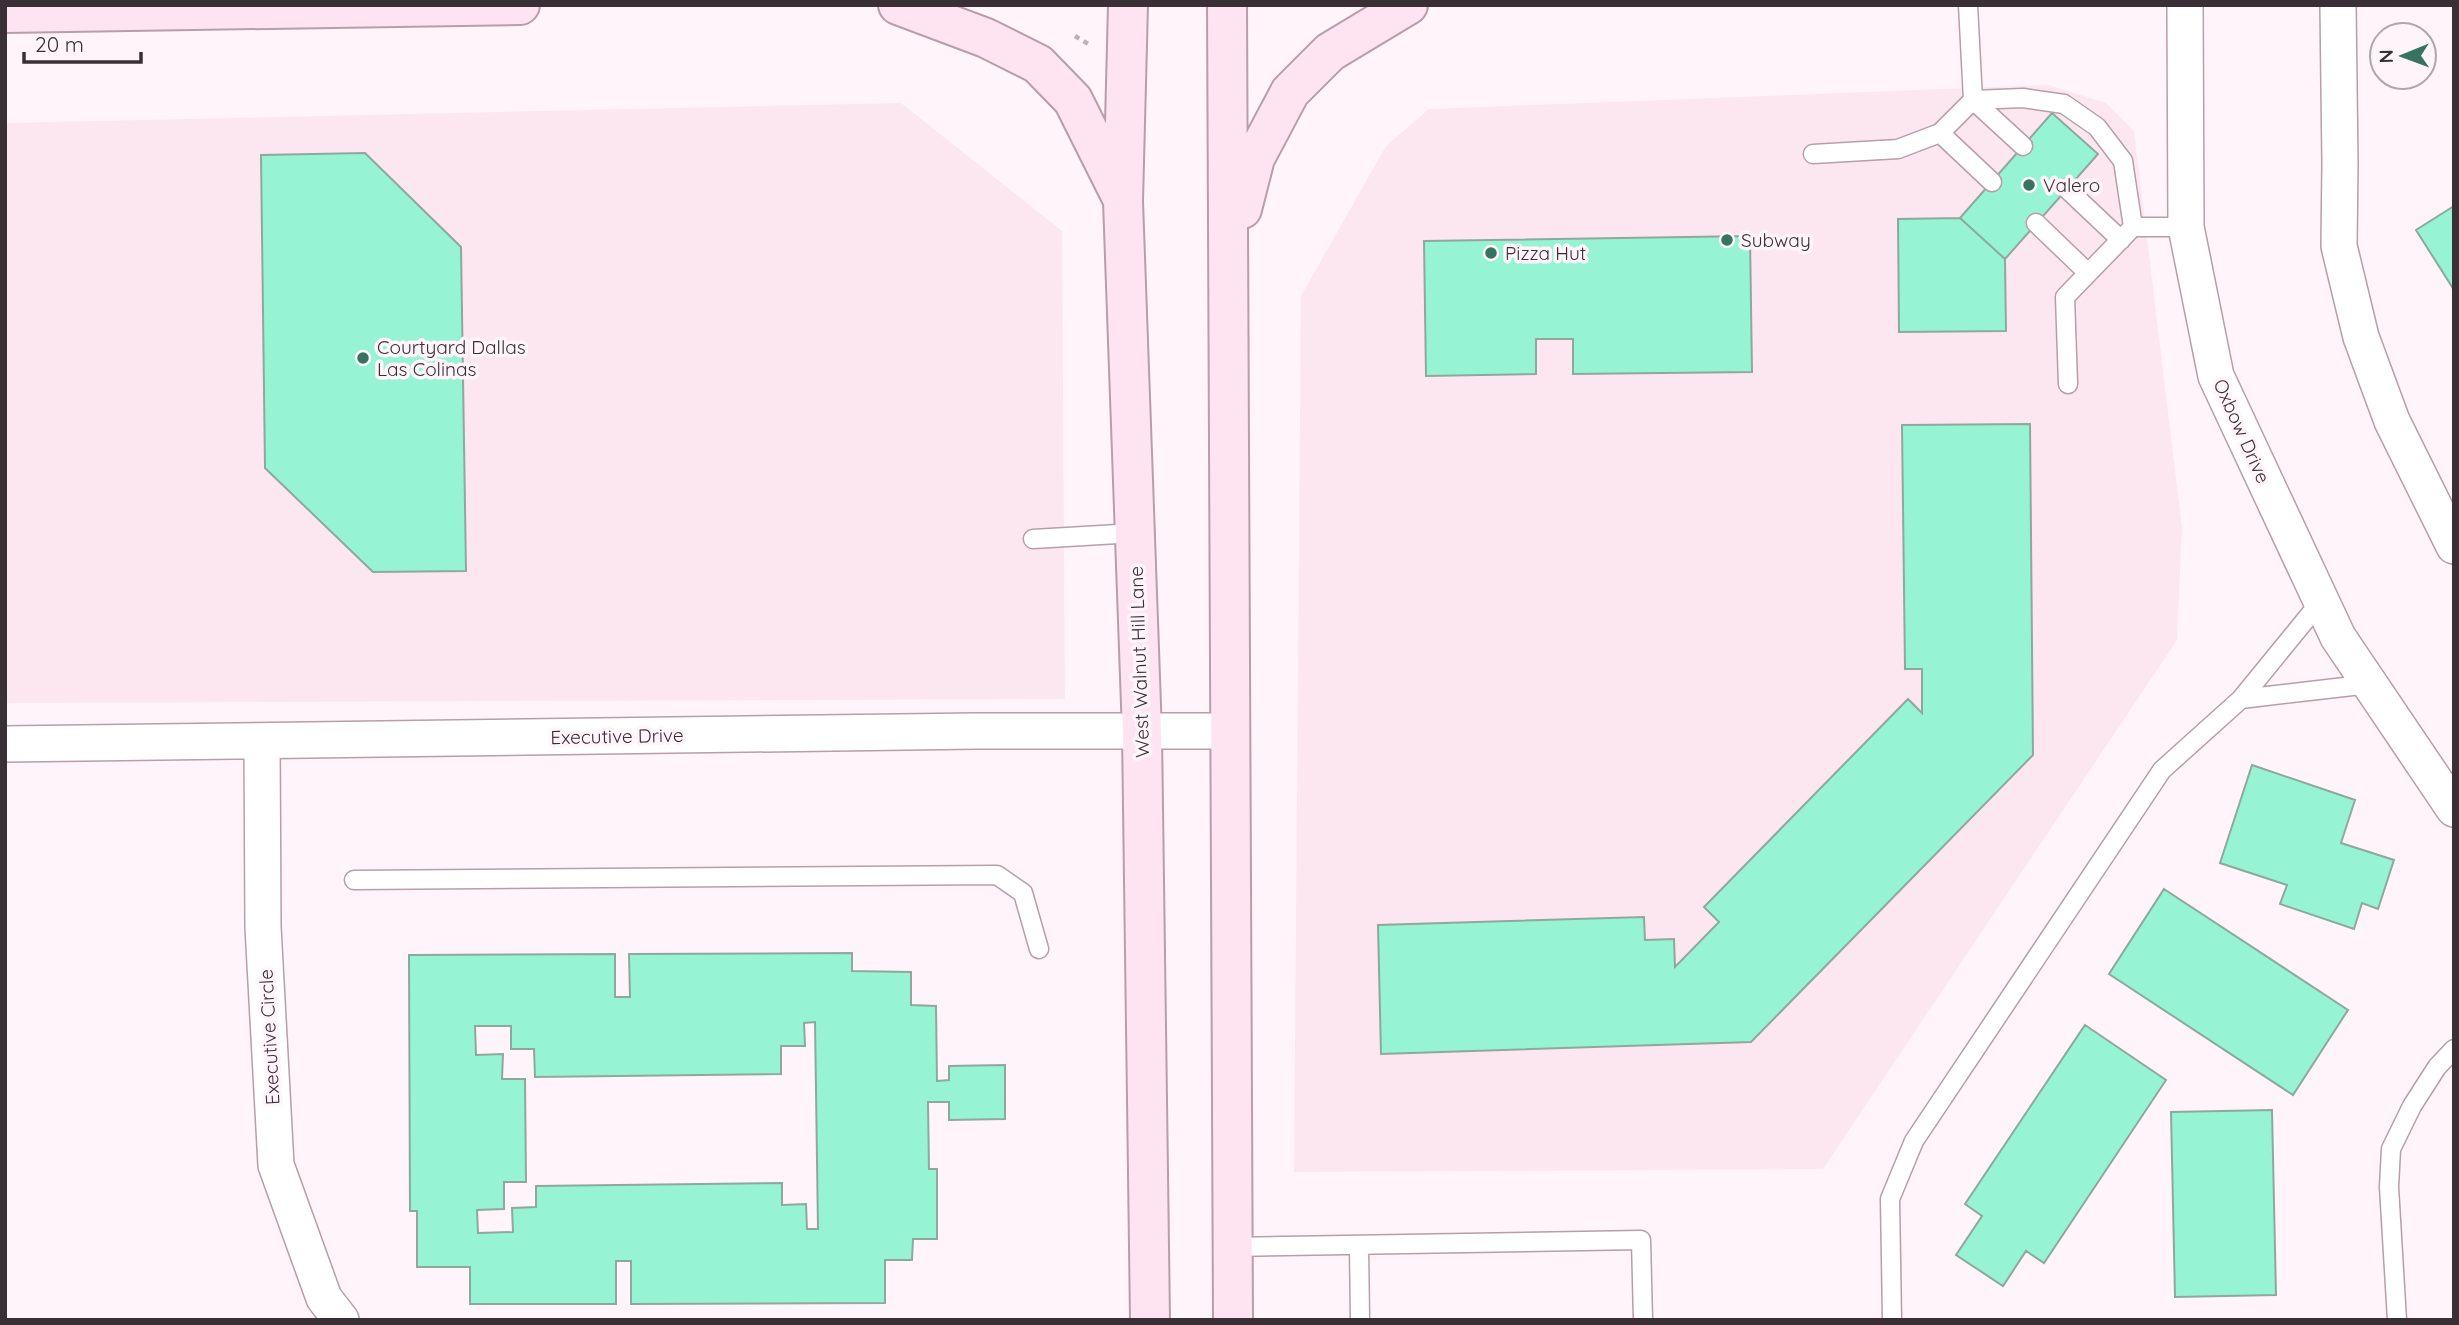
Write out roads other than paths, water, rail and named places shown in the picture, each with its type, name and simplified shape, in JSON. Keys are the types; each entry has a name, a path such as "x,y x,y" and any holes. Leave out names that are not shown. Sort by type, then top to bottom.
{"main road":[{"path":"5,13 520,5"},
{"path":"898,5 986,38 1038,64 1073,100 1123,201"},
{"name":"West Walnut Hill Lane","path":"1128,5 1123,201 1142,733 1150,1320"},
{"path":"1227,5 1233,1320"},
{"path":"1227,266 1255,158 1290,92 1330,52 1408,5"}],"street":[{"name":"Oxbow Drive","path":"2185,5 2186,227 2216,376 2338,637 2454,810"},
{"path":"2338,5 2339,246 2361,337 2392,421 2454,545"},
{"name":"Executive Drive","path":"5,744 977,731 1229,731"},
{"name":"Executive Circle","path":"262,741 263,927 276,1166 324,1298 341,1320"}],"lane":[{"path":"1968,5 1973,100 2023,146"},
{"path":"1813,154 1898,149 1940,133 1973,100 2023,99 2064,104 2097,127 2123,161 2127,234"},
{"path":"1940,133 1992,182"},
{"path":"2066,188 2127,234"},
{"path":"2036,223 2088,273"},
{"path":"2068,384 2065,296 2127,234 2186,227"},
{"path":"1033,539 1135,533"},
{"path":"1892,1320 1890,1199 1914,1141 2162,769 2241,699 2321,601"},
{"path":"2241,699 2370,684"},
{"path":"354,880 997,875 1023,893 1039,949"},
{"path":"2397,1320 2389,1187 2391,1149 2430,1077 2454,1049"},
{"path":"1233,1247 1642,1240 1643,1320"},
{"path":"1359,1245 1360,1320"}],"place":[{"name":"Valero","path":"2029,185"},
{"name":"Subway","path":"1727,240"},
{"name":"Pizza Hut","path":"1491,253"},
{"name":"Courtyard Dallas Las Colinas","path":"363,358"}]}
